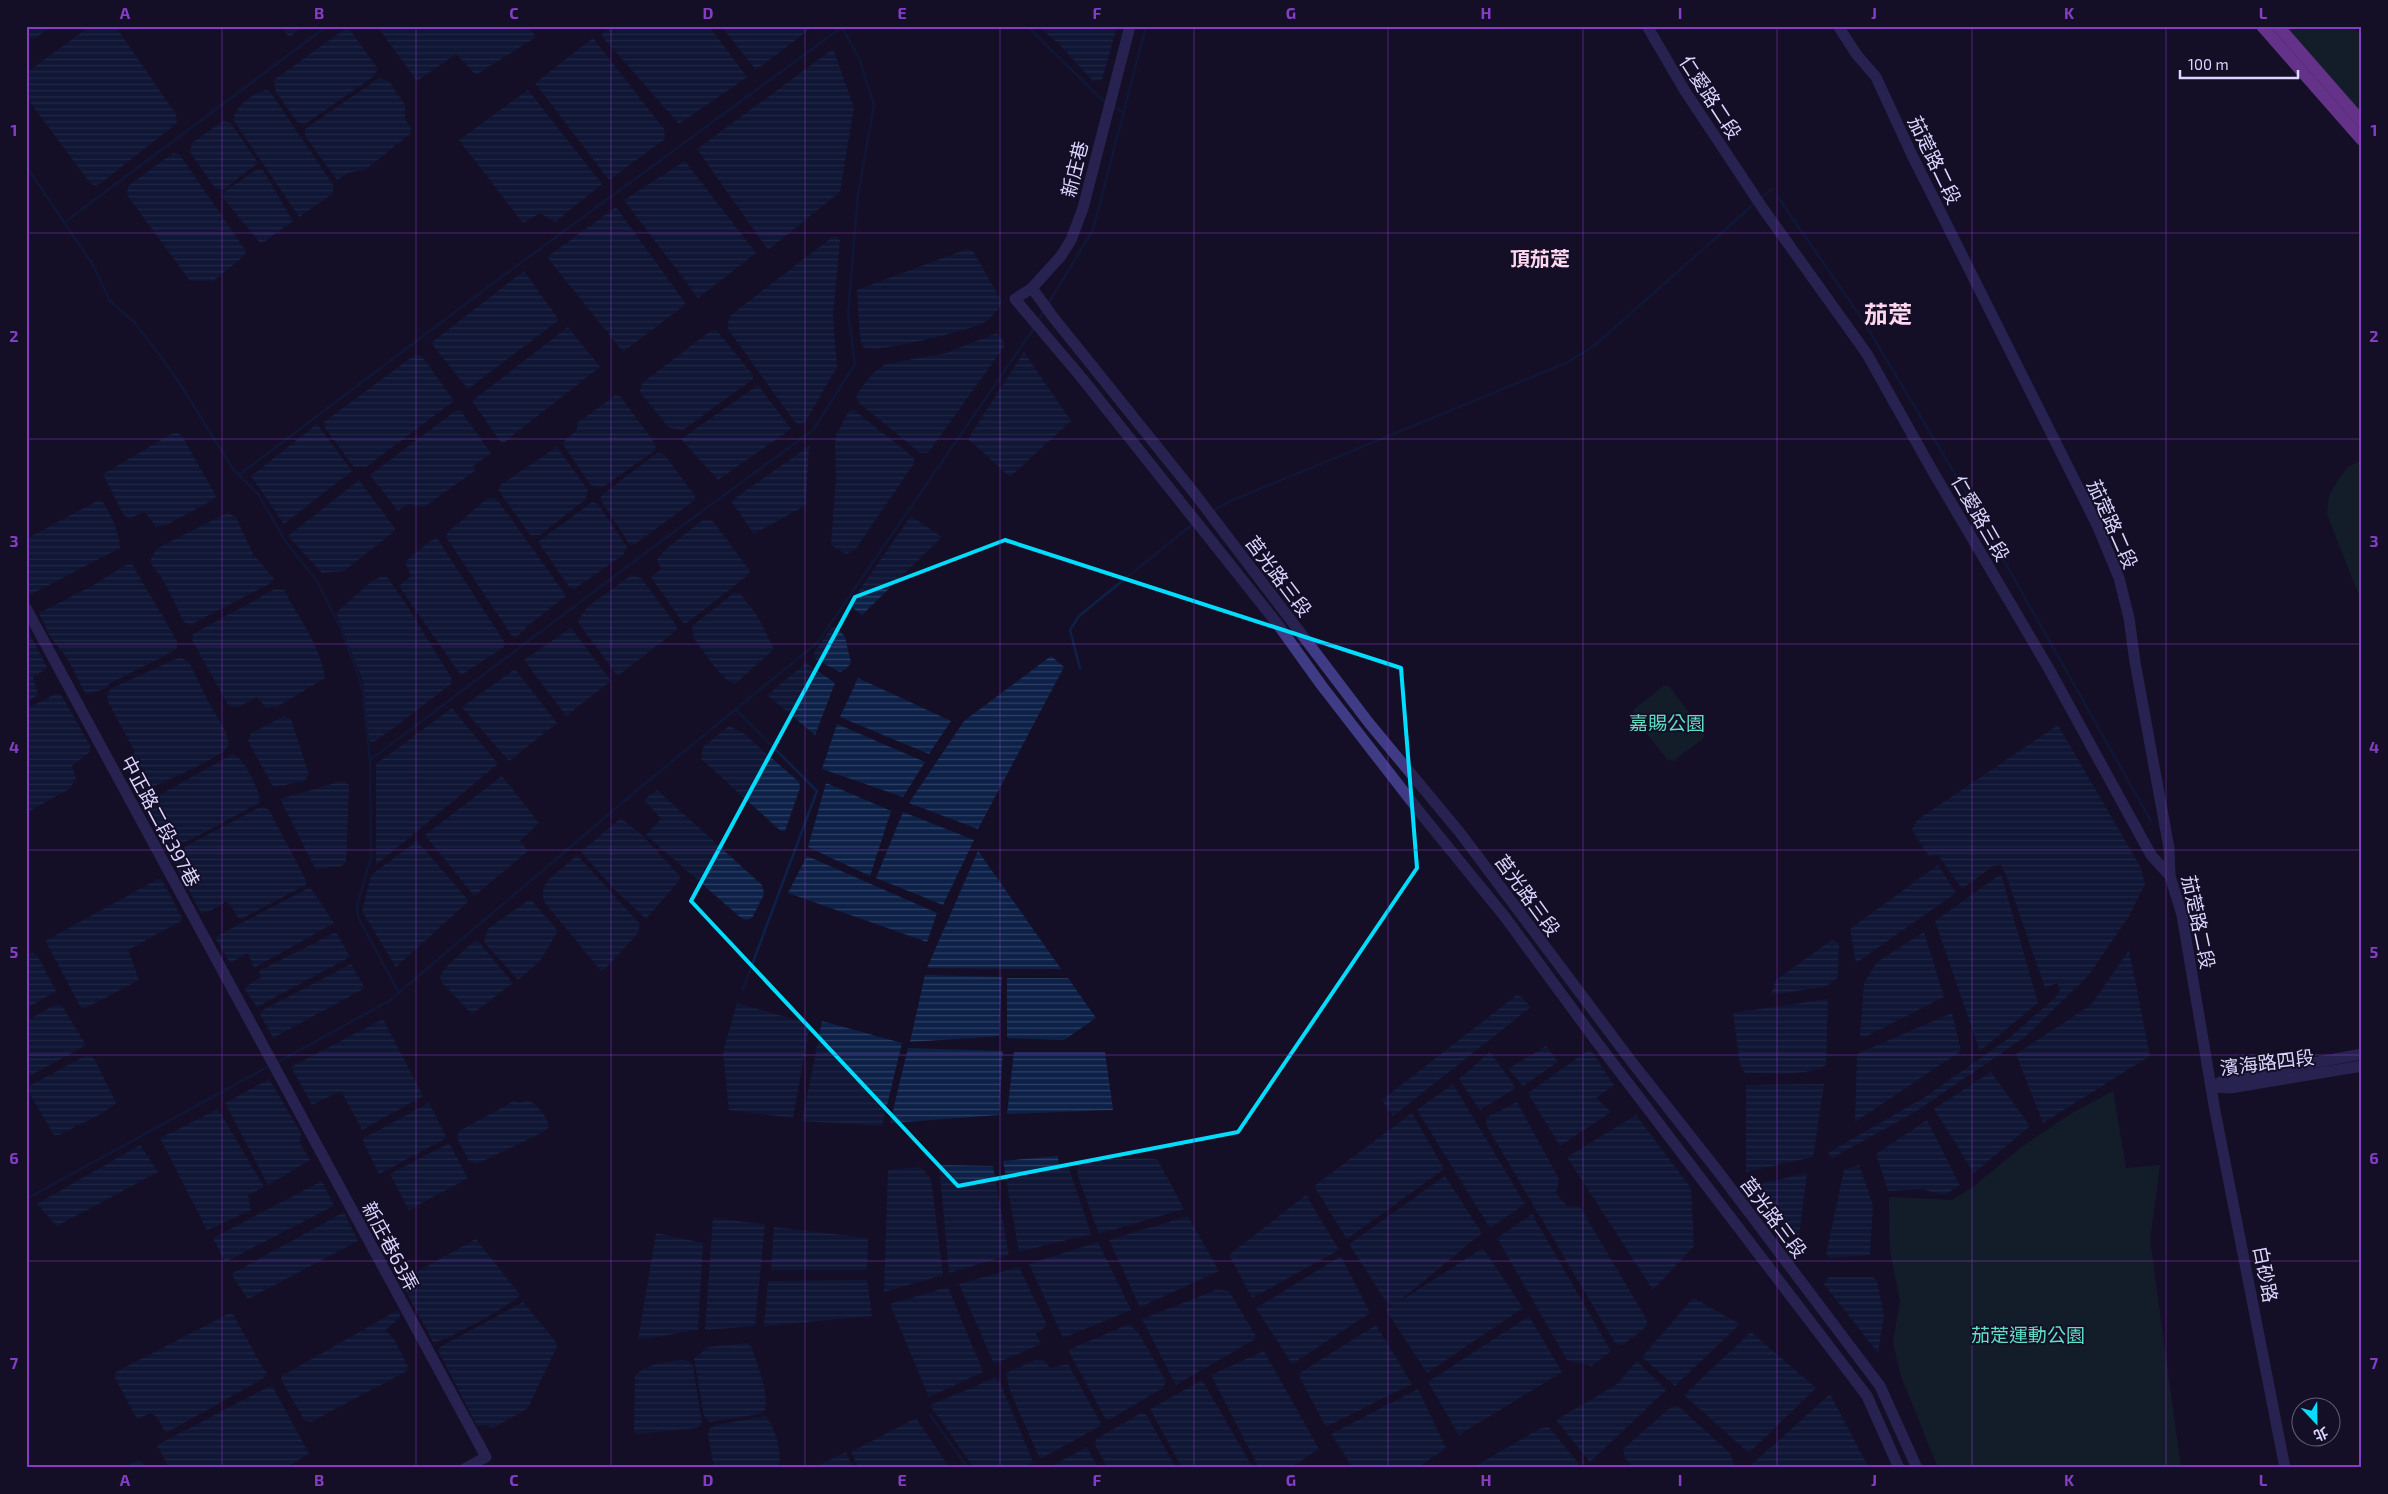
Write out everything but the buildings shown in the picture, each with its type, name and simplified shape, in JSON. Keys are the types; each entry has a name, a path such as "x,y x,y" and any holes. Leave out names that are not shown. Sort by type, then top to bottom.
{"main road":[{"path":"2262,26 2362,140"},
{"path":"2278,26 2362,122"}],"street":[{"name":"新庄巷","path":"1016,299 1032,288 1061,256 1071,240 1082,208 1130,26"},
{"name":"仁愛路二段","path":"1647,26 1683,87 1749,185"},
{"name":"茄萣路二段","path":"1838,26 1857,55 1876,77 1911,153 2097,526 2119,578 2129,618 2135,662 2165,824 2170,876 2182,915 2211,1086"},
{"name":"仁愛路三段","path":"1749,185 1768,217 1867,354 1927,461 2049,669 2151,855 2170,876"},
{"name":"莒光路三段","path":"1032,288 1195,494 1369,722 1461,834 1642,1076 1717,1170 1880,1386 1917,1468"},
{"name":"莒光路三段","path":"1016,299 1076,371 1276,622 1322,686 1422,815 1505,917 1596,1041 1867,1396 1899,1468"},
{"name":"中正路二段397巷","path":"26,608 205,941 267,1050"},
{"name":"新庄巷63弄","path":"267,1050 486,1458 466,1468"},
{"name":"濱海路四段","path":"2211,1086 2229,1078 2362,1054"},
{"name":"濱海路四段","path":"2211,1086 2230,1088 2362,1066"},
{"name":"白砂路","path":"2211,1086 2285,1468"}],"highlighted area":[{"path":"1005,540 1401,668 1417,868 1238,1132 958,1186 691,901 855,597"}],"green space":[{"path":"2286,26 2355,28 2362,35 2362,113"},
{"path":"2362,460 2362,603 2327,514 2329,496 2338,480 2348,467"},
{"name":"嘉賜公園","path":"1664,686 1669,686 1704,733 1704,738 1673,761 1667,759 1633,716 1634,709"},
{"name":"茄萣運動公園","path":"2113,1091 2126,1168 2160,1165 2150,1240 2181,1468 1938,1468 1901,1376 1893,1343 1900,1301 1890,1250 1889,1197 1952,1200 1974,1186 2023,1146 2072,1113"}],"water":[{"path":"26,26 49,26 47,30 34,39 26,36"},
{"path":"115,26 176,114 177,123 100,184 94,185 90,183 26,97 26,73 89,27"},
{"path":"280,26 304,26 289,37"},
{"path":"377,26 528,26 536,37 476,75 456,54 417,81"},
{"path":"612,26 709,26 747,77 679,124 601,35"},
{"path":"721,26 814,26 756,70"},
{"path":"1038,26 1117,26 1102,80 1093,81 1059,44"},
{"path":"345,29 350,30 378,69 373,77 305,124 297,122 276,92 274,80"},
{"path":"593,38 664,129 665,139 609,180 535,83"},
{"path":"833,49 854,107 840,192 768,250 697,149"},
{"path":"379,78 389,81 405,105 405,118 411,129 410,134 366,169 348,173 337,180 305,136 305,129"},
{"path":"267,90 271,93 334,186 332,194 299,217 234,121 236,111 245,101"},
{"path":"528,90 602,184 555,222 540,213 523,223 459,140"},
{"path":"223,121 231,123 258,163 223,190 215,188 190,152 192,143"},
{"path":"173,153 180,155 246,251 244,256 213,281 190,281 127,195 128,186"},
{"path":"685,161 756,253 698,298 624,200"},
{"path":"257,169 263,170 293,221 261,244 223,198 224,192"},
{"path":"616,207 686,304 623,352 547,257"},
{"path":"834,236 840,240 833,316 837,367 806,421 800,425 794,421 728,329 728,322 732,314"},
{"path":"967,249 973,251 1001,300 994,314 979,325 938,337 883,348 870,349 863,347 860,339 857,290"},
{"path":"524,271 559,320 468,389 431,343"},
{"path":"568,327 600,367 502,444 472,401"},
{"path":"712,330 718,332 753,375 753,379 683,430 669,428 640,392 642,383"},
{"path":"997,333 1004,343 1004,347 928,453 920,453 858,402 856,395 873,373 886,364 946,353"},
{"path":"1024,352 1071,421 1010,477 968,439"},
{"path":"421,355 454,401 366,467 354,467 325,428 324,422 412,357"},
{"path":"758,385 791,429 718,480 681,439"},
{"path":"616,395 621,397 656,445 654,451 603,487 594,487 562,443 577,430 577,423"},
{"path":"460,410 491,453 473,466 476,470 424,507 408,504 398,511 370,475 454,412"},
{"path":"854,410 913,457 915,462 855,550 846,554 831,545 836,477 835,446 836,435 849,411"},
{"path":"317,424 352,471 284,524 251,476"},
{"path":"173,433 178,433 182,436 216,496 213,500 166,525 156,527 144,512 129,519 123,514 103,474"},
{"path":"809,446 806,505 754,534 731,501"},
{"path":"557,447 588,490 586,499 540,535 530,535 499,491 500,485"},
{"path":"657,453 664,454 695,496 695,500 635,544 630,545 600,499 602,495"},
{"path":"359,480 396,530 344,571 322,573 288,536"},
{"path":"488,498 495,498 499,502 565,594 565,597 516,637 512,636 446,537 448,532"},
{"path":"97,501 103,502 109,513 116,529 120,548 30,595 26,591 26,539"},
{"path":"592,502 598,504 627,547 623,555 574,589 570,588 538,542"},
{"path":"227,513 236,517 253,554 274,579 271,583 190,625 184,622 165,583 150,562 156,549"},
{"path":"911,516 942,537 862,615 849,605"},
{"path":"703,520 713,521 750,571 748,575 687,623 683,623 651,577 661,569 657,559 667,548"},
{"path":"437,538 505,643 504,647 463,674 460,674 399,586 411,576 405,562 430,541"},
{"path":"132,564 177,641 177,648 109,684 104,689 86,695 67,658 50,636 39,613 90,587 126,565"},
{"path":"632,575 641,578 677,626 677,630 619,675 616,674 578,622 587,607"},
{"path":"381,577 387,577 406,604 451,677 452,683 372,743 368,738 363,681 336,613 372,581"},
{"path":"275,589 284,590 308,632 319,655 325,678 277,707 266,708 257,697 240,706 231,707 192,640 193,634"},
{"path":"734,593 740,593 758,617 774,649 735,684 724,677 694,639 692,626"},
{"path":"26,627 47,667 33,677 38,695 26,703"},
{"path":"837,627 845,637 851,663 840,672 815,659 814,653 831,628"},
{"path":"571,628 611,681 566,716 524,660"},
{"path":"1051,656 1064,667 978,829 909,803 964,721"},
{"path":"180,657 189,662 213,711 224,728 228,738 228,746 216,756 180,775 146,788 130,758 135,752 107,700 108,692 112,688"},
{"path":"806,663 835,683 815,735 767,695"},
{"path":"515,669 557,723 509,761 462,707"},
{"path":"858,678 951,721 929,754 840,717"},
{"path":"57,693 62,696 90,746 90,752 72,766 76,779 69,789 26,813 26,709"},
{"path":"452,708 498,764 376,865 376,764"},
{"path":"284,716 291,719 309,775 304,781 276,787 272,785 248,741 251,733"},
{"path":"837,724 925,762 903,797 822,769"},
{"path":"2058,725 2141,868 2145,884 2129,916 2089,975 2025,1037 1915,1112 1832,1158 1828,1153 1925,1097 2009,1038 2055,998 2061,989 2057,983 2045,988 2001,865 1993,866 1962,889 1938,855 1929,856 1912,830 1917,820"},
{"path":"729,726 743,733 799,782 800,788 785,831 781,831 701,759 703,747"},
{"path":"233,754 247,769 258,792 259,803 197,837 184,843 167,847 148,809 149,801"},
{"path":"502,776 539,823 520,841 528,851 474,896 425,835"},
{"path":"342,781 349,785 346,863 341,866 318,869 315,868 280,799"},
{"path":"826,783 891,811 870,876 808,847"},
{"path":"657,790 762,885 764,894 752,918 746,920 740,917 646,835 661,819 644,800"},
{"path":"264,807 269,810 307,882 306,885 241,919 238,918 230,904 226,902 208,912 201,913 175,864 177,855 184,847 258,808"},
{"path":"903,812 974,840 943,905 876,878"},
{"path":"621,818 643,836 680,876 679,881 646,919 615,890 581,852"},
{"path":"417,841 469,901 396,967 362,911 371,875"},
{"path":"978,851 1061,969 927,968"},
{"path":"577,855 640,924 638,933 601,971 545,903 543,897 544,888 548,880"},
{"path":"807,856 937,913 927,942 788,893"},
{"path":"1938,865 1956,893 1856,963 1850,929"},
{"path":"2001,874 2038,1003 1980,1051 1935,921"},
{"path":"158,879 162,880 183,920 128,950 139,980 86,1008 81,1008 46,942 47,940"},
{"path":"310,887 334,923 254,968 248,953 230,963 215,937"},
{"path":"527,901 532,901 558,931 540,961 518,980 484,942 488,929"},
{"path":"336,932 350,957 257,1007 244,988 261,977 259,971"},
{"path":"1924,932 1944,997 1865,1037 1860,1035 1864,983 1877,962"},
{"path":"1832,940 1839,943 1838,977 1827,986 1771,995 1776,980"},
{"path":"478,941 513,983 472,1014 442,983 440,976 446,967 473,942"},
{"path":"2129,950 2150,1056 2043,1123 2016,1054 2091,1005"},
{"path":"32,953 37,955 56,991 26,1009 26,956"},
{"path":"351,964 365,988 273,1038 259,1012"},
{"path":"925,975 1002,977 999,1036 910,1042"},
{"path":"1007,978 1068,978 1096,1018 1064,1040 1007,1038"},
{"path":"1518,994 1531,1007 1393,1116 1382,1100"},
{"path":"1828,999 1826,1065 1818,1069 1798,1073 1745,1073 1740,1064 1733,1013"},
{"path":"737,1003 810,1024 793,1118 729,1110 723,1052"},
{"path":"57,1004 62,1006 86,1045 26,1078 26,1021"},
{"path":"1952,1013 1961,1051 1855,1122 1857,1054"},
{"path":"383,1019 423,1096 362,1130 341,1091 312,1105 291,1067"},
{"path":"822,1021 902,1043 882,1126 802,1121"},
{"path":"1546,1046 1558,1062 1523,1086 1508,1069"},
{"path":"908,1048 1003,1051 999,1115 890,1123"},
{"path":"1590,1049 1614,1085 1596,1098 1611,1112 1560,1146 1528,1093"},
{"path":"1014,1052 1105,1052 1113,1110 1007,1114"},
{"path":"1490,1052 1516,1088 1480,1110 1459,1079"},
{"path":"85,1056 91,1056 95,1060 116,1103 101,1114 59,1135 54,1135 28,1091 29,1086"},
{"path":"1991,1072 2030,1126 1974,1173 1934,1109"},
{"path":"269,1079 301,1133 300,1143 310,1160 268,1185 225,1103"},
{"path":"1453,1084 1525,1204 1490,1228 1417,1110"},
{"path":"1824,1084 1813,1157 1746,1172 1746,1085"},
{"path":"527,1100 541,1111 547,1119 549,1127 543,1132 477,1164 469,1161 457,1138 459,1131 514,1101 520,1103"},
{"path":"1517,1102 1559,1179 1556,1193 1567,1206 1580,1207 1647,1320 1647,1326 1623,1345 1615,1343 1486,1125 1487,1117"},
{"path":"429,1103 447,1138 379,1174 362,1139"},
{"path":"218,1109 264,1187 248,1195 251,1210 207,1230 160,1138"},
{"path":"1412,1113 1444,1169 1347,1239 1314,1186"},
{"path":"1636,1115 1691,1188 1694,1246 1653,1290 1567,1157"},
{"path":"1927,1120 1960,1186 1943,1195 1922,1189 1888,1191 1876,1154"},
{"path":"449,1143 468,1178 409,1210 390,1174"},
{"path":"140,1145 158,1172 57,1226 37,1204"},
{"path":"1058,1156 1059,1168 1069,1168 1091,1234 1019,1252 1003,1161"},
{"path":"1149,1158 1158,1160 1184,1209 1099,1234 1077,1174 1080,1160"},
{"path":"939,1165 993,1166 1009,1255 949,1273"},
{"path":"1859,1165 1873,1205 1870,1255 1830,1258 1826,1254 1844,1170"},
{"path":"921,1167 931,1179 943,1275 884,1292 888,1170"},
{"path":"1807,1173 1799,1236 1747,1187"},
{"path":"1445,1176 1482,1233 1397,1303 1483,1248 1523,1308 1427,1373 1386,1310 1392,1306 1385,1300 1349,1244"},
{"path":"322,1181 334,1206 225,1262 213,1238"},
{"path":"1306,1195 1339,1250 1252,1298 1229,1255"},
{"path":"344,1212 358,1241 248,1299 231,1274"},
{"path":"1532,1214 1611,1351 1592,1366 1567,1360 1497,1238"},
{"path":"1188,1216 1219,1271 1140,1307 1109,1240"},
{"path":"713,1218 765,1224 755,1326 705,1330"},
{"path":"774,1227 868,1238 867,1270 771,1270"},
{"path":"656,1233 703,1243 698,1330 638,1340"},
{"path":"476,1239 520,1295 515,1300 478,1322 439,1341 433,1342 402,1284 402,1280"},
{"path":"1098,1242 1131,1310 1063,1338 1029,1264"},
{"path":"1341,1256 1370,1313 1292,1364 1256,1308"},
{"path":"1019,1267 1047,1325 1036,1334 1041,1344 994,1364 959,1284"},
{"path":"1829,1277 1873,1277 1877,1281 1884,1315 1878,1353 1824,1284"},
{"path":"867,1280 872,1316 764,1326 768,1281"},
{"path":"948,1287 983,1372 929,1397 890,1304"},
{"path":"1216,1290 1229,1291 1257,1338 1176,1385 1142,1319"},
{"path":"1693,1298 1740,1324 1675,1386 1642,1357"},
{"path":"523,1302 557,1343 557,1346 528,1408 493,1428 486,1425 477,1426 438,1350 440,1347"},
{"path":"396,1311 400,1313 400,1318 385,1330 394,1339 408,1367 407,1371 311,1422 304,1420 281,1379 282,1374 289,1372"},
{"path":"230,1313 233,1314 264,1370 267,1372 264,1378 166,1433 156,1416 151,1413 137,1419 115,1378 116,1372"},
{"path":"1529,1316 1562,1372 1459,1435 1428,1382"},
{"path":"1129,1324 1138,1332 1166,1381 1163,1388 1109,1420 1105,1418 1068,1350"},
{"path":"1376,1325 1412,1384 1326,1427 1298,1374"},
{"path":"1751,1332 1816,1388 1749,1453 1684,1395"},
{"path":"747,1343 751,1346 762,1378 766,1403 765,1410 759,1414 710,1422 704,1416 694,1359 708,1347"},
{"path":"1264,1351 1319,1449 1290,1468 1258,1466 1211,1375"},
{"path":"682,1360 688,1361 693,1365 702,1424 697,1428 638,1434 634,1432 635,1376 650,1366"},
{"path":"1035,1360 1044,1360 1050,1368 1068,1364 1102,1425 1040,1459 1010,1391 1006,1373"},
{"path":"1637,1361 1666,1390 1590,1462 1556,1420 1616,1385"},
{"path":"995,1378 1000,1382 1033,1462 1024,1468 974,1468 930,1405"},
{"path":"1202,1380 1253,1468 1182,1468 1150,1409"},
{"path":"272,1385 309,1454 284,1468 169,1468 157,1445"},
{"path":"1418,1389 1446,1448 1417,1468 1353,1468 1331,1434"},
{"path":"1830,1394 1869,1468 1748,1468"},
{"path":"1672,1406 1678,1406 1730,1453 1735,1467 1633,1468 1625,1458 1623,1449"},
{"path":"1141,1413 1146,1414 1176,1468 1108,1468 1095,1445 1096,1439"},
{"path":"765,1416 777,1439 780,1455 778,1465 773,1468 714,1468 708,1434 710,1428 715,1425"},
{"path":"916,1418 950,1468 859,1468 851,1452"},
{"path":"1549,1427 1582,1468 1472,1468 1541,1428"},
{"path":"1087,1447 1098,1468 1048,1468"},
{"path":"846,1452 853,1468 813,1468"},
{"path":"137,1460 141,1461 147,1468 124,1468"}],"waterway":[{"path":"65,222 327,26"},
{"path":"370,760 656,545 813,430 855,364 848,314 858,194 874,105 859,58 841,26"},
{"path":"1027,26 1107,103"},
{"path":"1048,304 1093,230 1146,26"},
{"path":"239,475 492,284 842,27"},
{"path":"1112,106 1124,113"},
{"path":"26,166 93,265 110,301 134,322 161,357 233,469 258,494 286,542 317,581 341,629 363,692 370,760 371,858 357,905 358,917 399,993"},
{"path":"1760,199 1772,189"},
{"path":"1778,197 1864,322 1958,479 2151,821"},
{"path":"1213,511 1228,502 1566,363 1595,345 1754,204"},
{"path":"1038,321 1044,311"},
{"path":"276,1063 389,1001 642,786 818,642 1034,328"},
{"path":"1080,668 1070,630 1079,616 1194,523"},
{"path":"736,710 817,791 743,989"},
{"path":"26,1199 271,1065"},
{"path":"930,1415 968,1468"}],"district":[{"name":"頂茄萣","path":"1540,258"},
{"name":"茄萣","path":"1888,313"}]}
